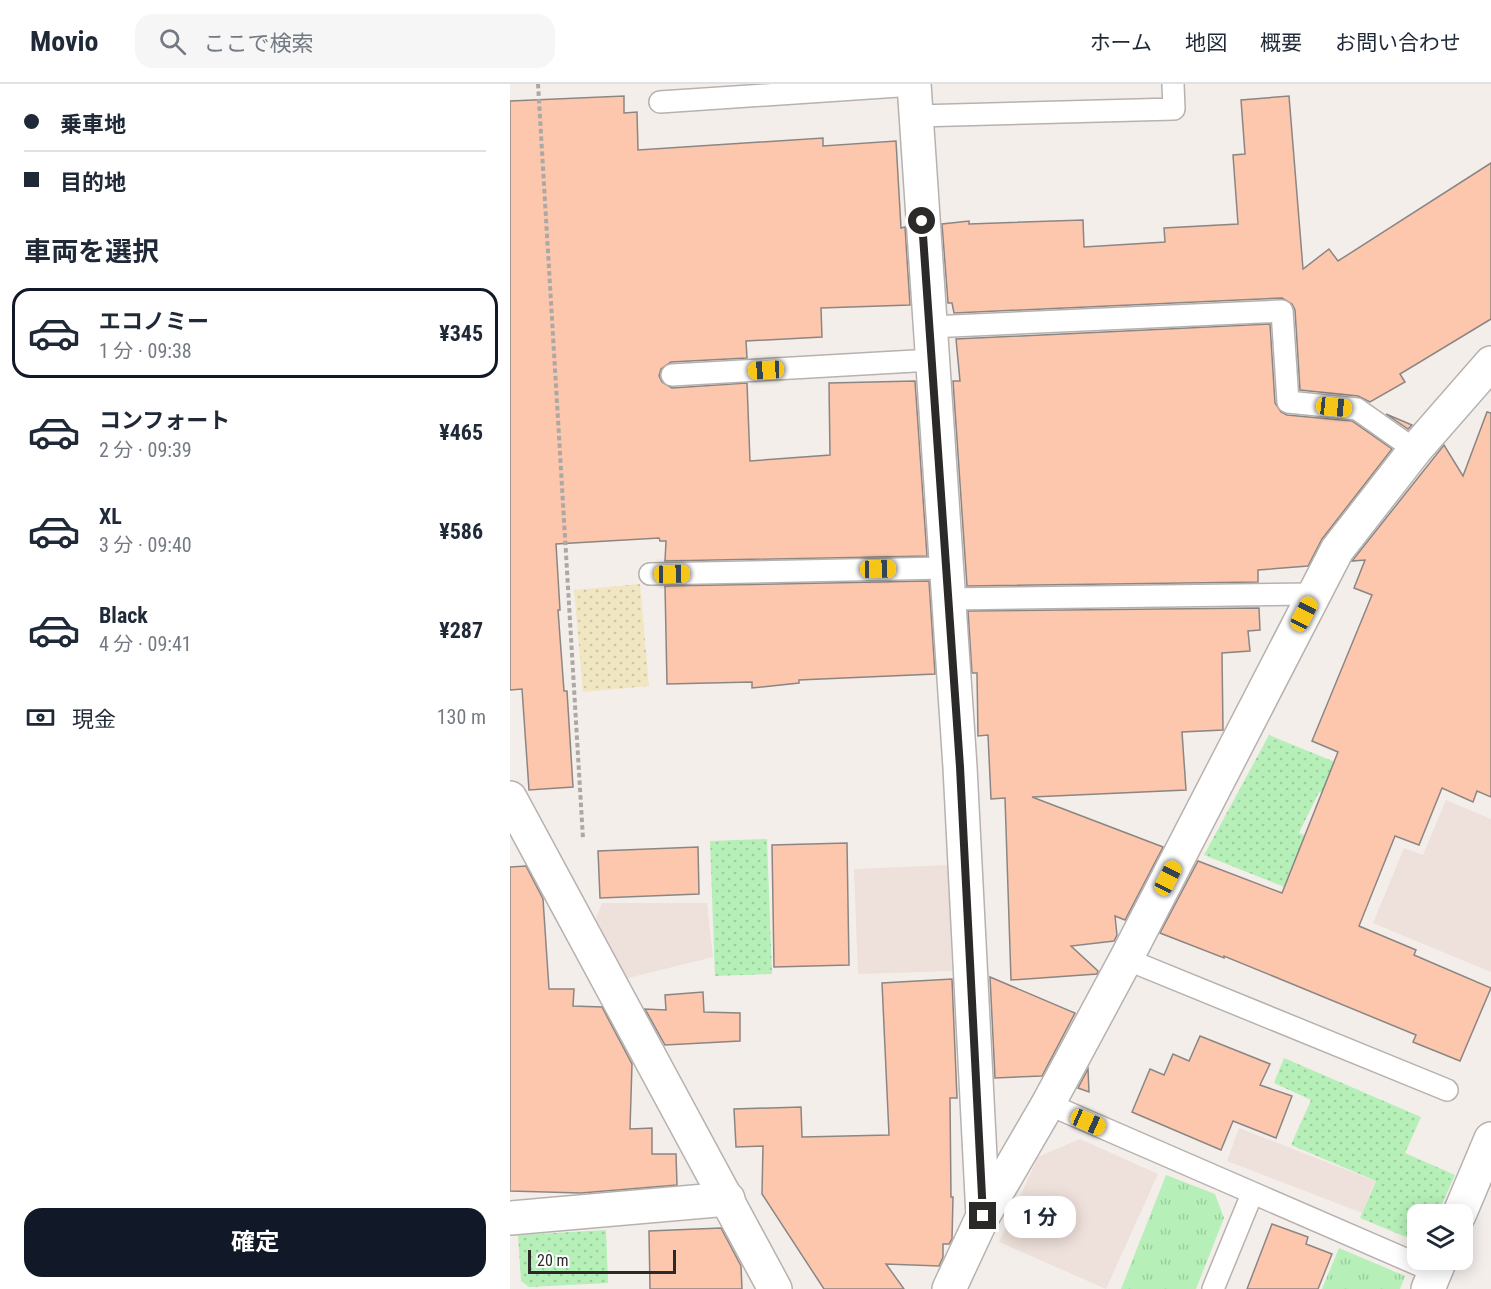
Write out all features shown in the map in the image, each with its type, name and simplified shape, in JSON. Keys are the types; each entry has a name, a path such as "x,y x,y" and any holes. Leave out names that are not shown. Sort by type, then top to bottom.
{"street":[{"path":"915,95 960,767 983,1216"},
{"path":"949,1289 983,1216 1048,1104 1126,959 1337,550 1415,450 1491,363"},
{"path":"510,798 775,1289"},
{"path":"1464,1204 1491,1139"},
{"path":"510,1218 728,1200"}],"lane":[{"path":"660,102 915,95 1174,109 1173,84"},
{"path":"930,327 1282,311 1288,402 1357,409 1415,450"},
{"path":"672,375 932,360"},
{"path":"650,574 1315,594"},
{"path":"1126,959 1447,1090"},
{"path":"1048,1104 1434,1274"},
{"path":"1213,1289 1252,1194"}],"path":[{"path":"538,84 583,849"}],"shaded area":[{"path":"1446,800 1491,819 1491,972 1373,923 1404,848 1423,855"},
{"path":"948,865 952,971 858,974 854,869"},
{"path":"602,903 707,903 713,957 624,979 596,918"},
{"path":"1239,1128 1375,1181 1362,1213 1227,1161"},
{"path":"1080,1139 1158,1174 1106,1289 999,1242 1038,1157"}],"green space":[{"path":"1269,735 1347,767 1333,797 1319,792 1299,833 1309,837 1287,888 1204,855"},
{"path":"767,839 772,974 715,976 710,841"},
{"path":"1284,1058 1421,1117 1405,1153 1455,1175 1442,1204 1407,1204 1406,1237 1360,1218 1376,1181 1291,1145 1311,1100 1274,1083"},
{"path":"1166,1175 1215,1194 1224,1218 1196,1289 1121,1289"},
{"path":"606,1230 608,1283 529,1287 521,1281 518,1235"},
{"path":"1339,1248 1405,1276 1400,1289 1322,1289"}],"sand":[{"path":"640,584 649,686 583,692 574,590"}],"building":[{"path":"624,96 624,113 637,112 638,150 823,138 823,146 896,141 901,228 905,227 910,305 821,308 822,337 746,341 747,358 671,362 661,369 659,376 662,382 672,388 747,383 750,461 830,455 829,383 915,381 927,556 665,561 666,541 660,541 659,538 556,544 560,610 558,610 564,691 567,691 573,787 529,790 522,689 510,690 510,101"},
{"path":"1289,96 1303,269 1329,249 1338,261 1491,163 1491,319 1400,374 1405,382 1370,402 1358,396 1300,390 1295,310 1292,304 1282,298 954,313 952,303 948,303 942,224 969,221 969,224 1083,220 1084,247 1165,242 1164,228 1238,224 1233,155 1245,154 1241,100"},
{"path":"1270,324 1275,403 1281,412 1287,415 1352,421 1392,449 1322,539 1308,566 1258,570 1258,582 967,586 953,381 960,381 956,339"},
{"path":"1487,412 1491,413 1491,797 1477,791 1473,802 1442,788 1419,845 1395,836 1359,926 1416,950 1414,955 1491,988 1460,1061 1413,1042 1416,1035 1224,956 1224,958 1160,933 1198,861 1282,893 1338,752 1312,741 1372,595 1354,588 1365,560 1352,561 1444,445 1463,476"},
{"path":"1386,414 1412,425 1408,429"},
{"path":"929,581 935,674 799,680 799,683 752,688 752,682 667,684 665,586"},
{"path":"1259,608 1260,630 1248,631 1250,651 1222,653 1223,730 1182,732 1186,790 1032,797 1163,847 1125,920 1115,916 1117,935 1114,941 1071,946 1098,971 1097,974 1011,980 1005,798 991,799 988,735 978,736 977,673 972,673 968,611"},
{"path":"847,843 849,965 774,967 772,845"},
{"path":"698,847 699,894 600,898 598,851"},
{"path":"526,866 543,899 549,989 574,989 573,1006 602,1007 632,1064 630,1129 652,1128 652,1154 676,1154 677,1185 581,1193 510,1191 510,867"},
{"path":"990,977 1075,1013 1042,1076 995,1078"},
{"path":"952,979 957,1098 950,1098 952,1239 949,1244 943,1244 943,1257 939,1266 886,1264 904,1289 824,1289 762,1194 763,1146 736,1147 734,1109 801,1107 802,1137 889,1135 882,983"},
{"path":"703,992 704,1012 740,1013 740,1041 665,1045 645,1009 666,1010 665,995"},
{"path":"1200,1036 1270,1064 1260,1085 1292,1096 1276,1138 1233,1121 1221,1150 1132,1112 1150,1069 1164,1075 1173,1054 1189,1061"},
{"path":"1088,1069 1089,1092 1078,1088"},
{"path":"1272,1224 1308,1237 1306,1244 1332,1254 1318,1289 1247,1289"},
{"path":"721,1228 741,1266 742,1289 650,1289 649,1231"}],"route":[{"path":"922,221 960,767 983,1216"}]}
